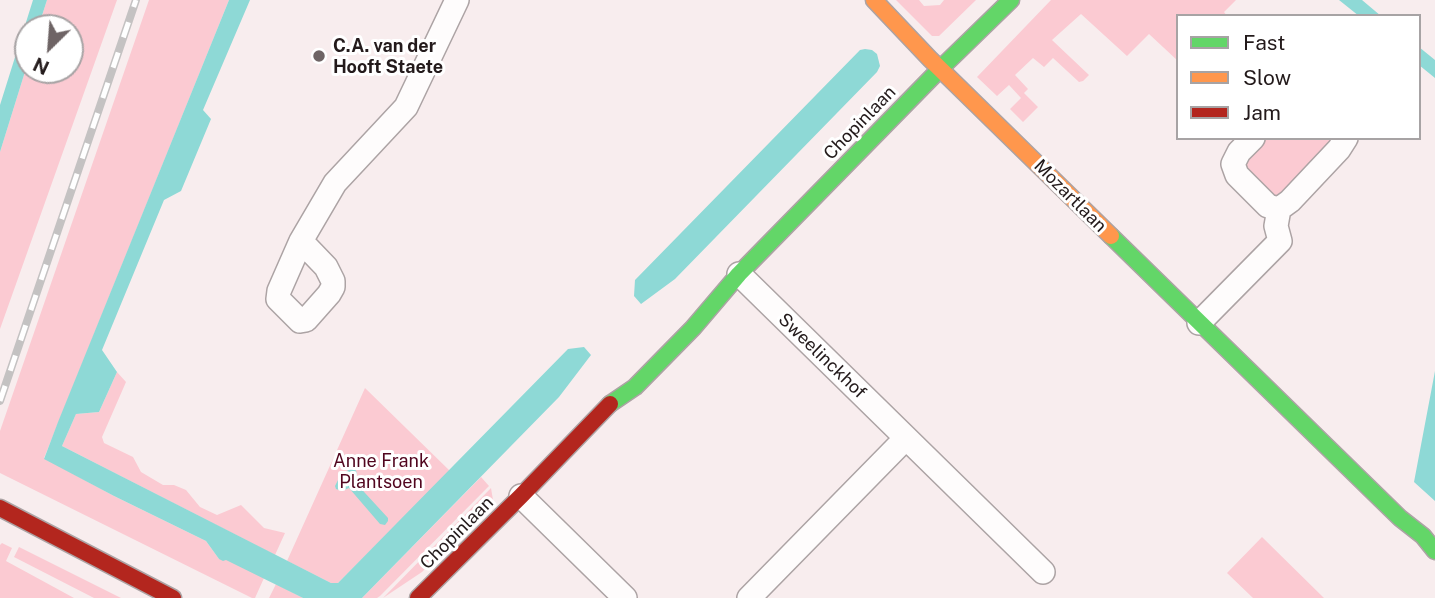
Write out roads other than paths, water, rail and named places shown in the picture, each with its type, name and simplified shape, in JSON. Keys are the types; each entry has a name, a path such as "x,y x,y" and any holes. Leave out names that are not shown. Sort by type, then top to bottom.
{"main road":[{"name":"Mozartlaan","path":"874,0 940,69 1400,518 1423,536 1435,551"},
{"name":"Chopinlaan","path":"418,598 610,404 635,387 654,368 693,328 738,274 1011,0"},
{"name":"Chopinlaan","path":"662,337 738,274"},
{"name":"Chopinlaan","path":"610,404 625,377 643,357"},
{"path":"0,508 173,598"}],"street":[{"path":"300,241 335,183 406,107 457,0"},
{"path":"1251,140 1239,152 1233,164 1237,175 1268,205 1279,209"},
{"path":"1199,323 1280,242 1276,226 1279,209 1290,201 1345,140"},
{"name":"Sweelinckhof","path":"738,274 1043,572"},
{"path":"749,598 906,438"},
{"path":"521,496 625,598"}],"water":[{"path":"33,0 47,0 42,14 29,14"},
{"path":"229,0 250,0 203,110 211,119 181,191 164,200 102,350 117,372 99,412 76,414 62,446 331,583 338,583 568,349 584,347 591,355 559,397 362,598 303,598 219,559 206,541 44,459"},
{"path":"1339,0 1362,0 1379,14 1356,14"},
{"path":"865,49 877,54 880,66 877,72 675,279 641,304 634,296 635,280 860,50"},
{"path":"1421,49 1435,60 1435,78 1421,67"},
{"path":"14,60 14,84 21,84 0,152 0,105"},
{"path":"1435,371 1435,501 1414,482"},
{"path":"352,468 357,473 354,481 388,518 385,525 380,524 349,488 342,491 336,489 338,480"}],"railway":[{"path":"0,401 136,0"}],"place":[{"name":"C.A. van der Hooft Staete","path":"319,56"}],"park label":[{"name":"Anne Frank Plantsoen","path":"381,471"}]}
